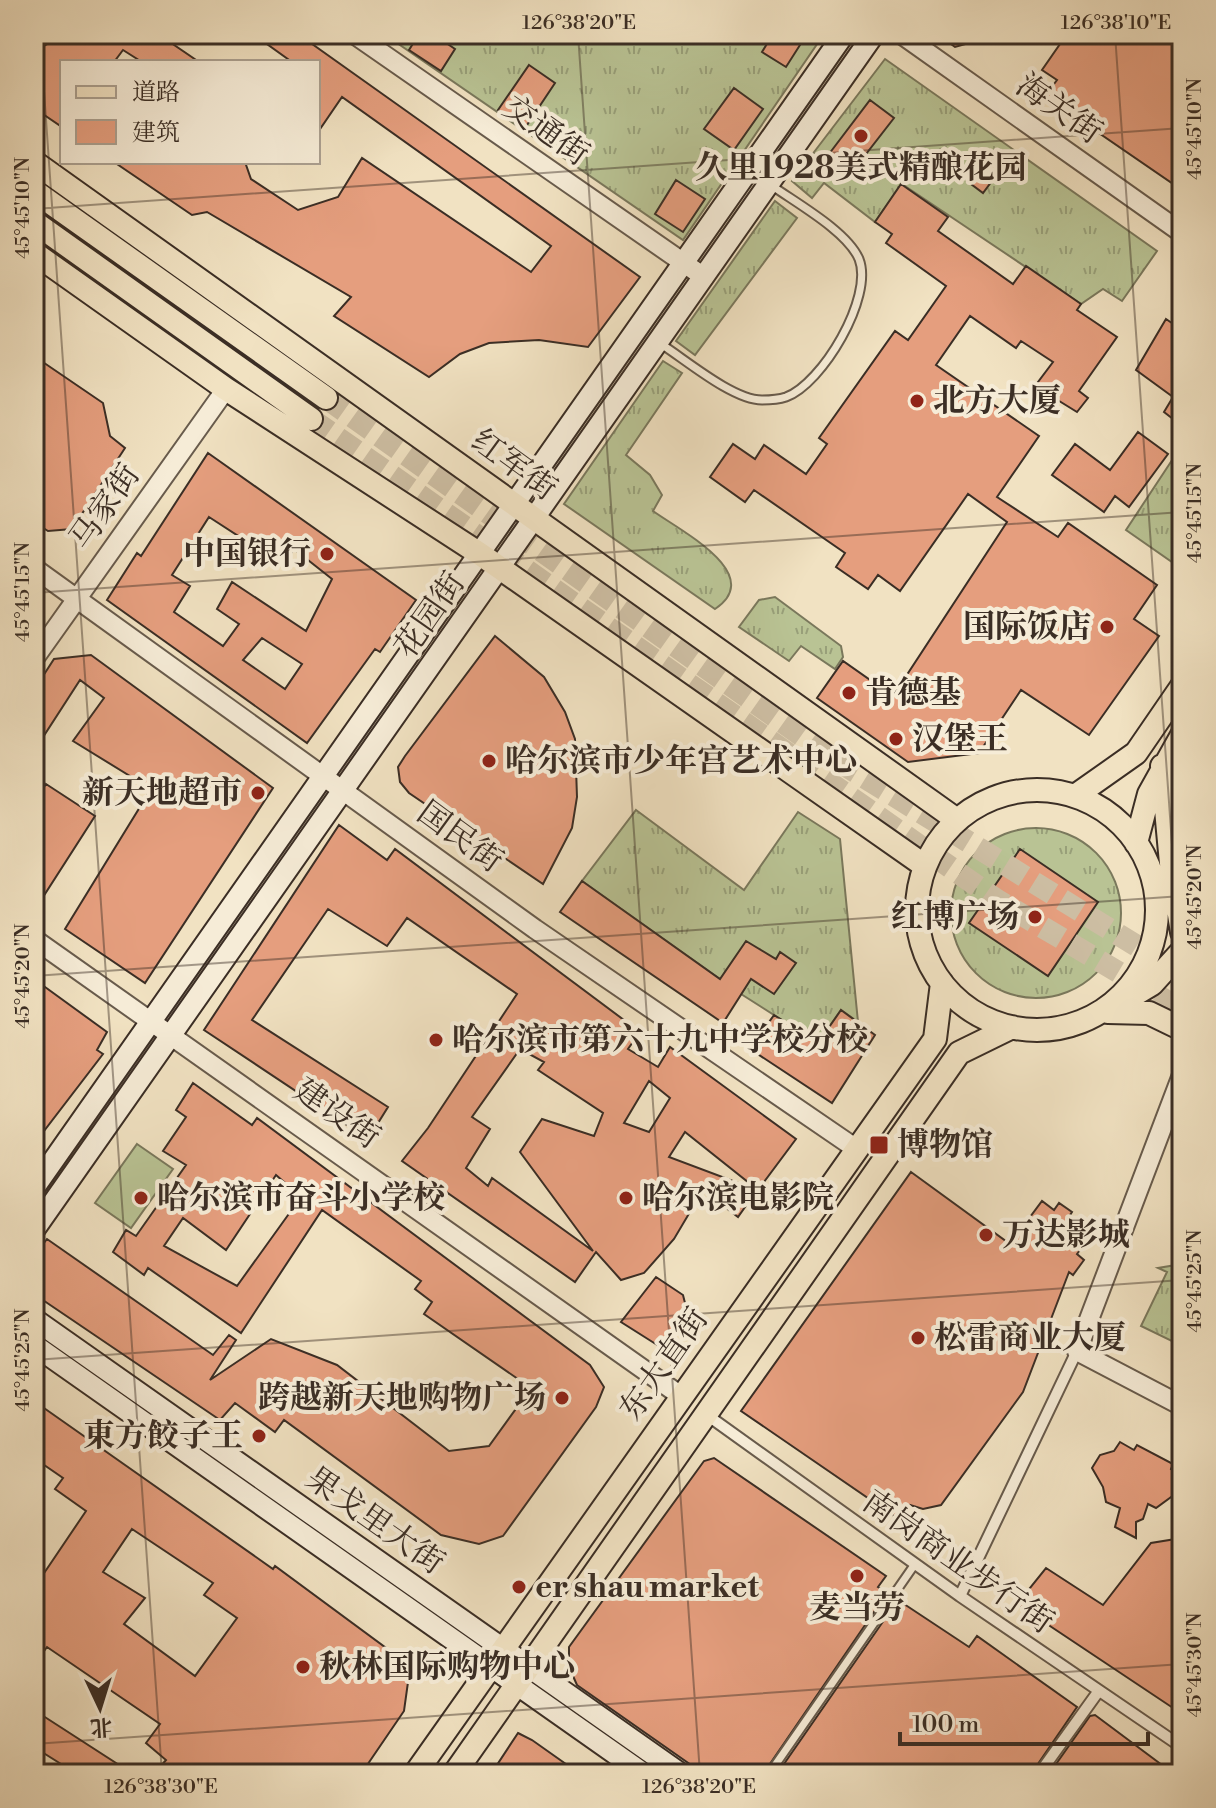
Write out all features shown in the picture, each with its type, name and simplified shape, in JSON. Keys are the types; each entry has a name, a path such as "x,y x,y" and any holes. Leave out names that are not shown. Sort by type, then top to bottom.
{"main road":[{"name":"花园街","path":"34,1188 844,34"},
{"name":"花园街","path":"34,1230 874,34"},
{"name":"红军街","path":"34,162 957,820"},
{"path":"34,191 326,398"},
{"path":"34,222 311,419"},
{"path":"34,253 131,325 480,554 925,866"},
{"path":"113,279 131,325"},
{"path":"1075,796 1136,753 1182,686"},
{"path":"1136,843 1149,794 1182,735"},
{"path":"1162,766 1172,874 1182,932"},
{"path":"1099,1012 1136,977 1155,931 1154,885 1136,843 1110,814 1075,796 1055,791 1013,792 974,807 957,820 935,846 925,866 918,897 919,934 932,968 942,983 978,1014 1012,1027 1057,1028 1099,1012 1152,984 1182,948 1155,931"},
{"name":"东大直街","path":"415,1774 935,1039 942,983"},
{"path":"1099,1012 1149,1013 1182,1029"},
{"name":"东大直街","path":"454,1774 959,1053 1012,1027"},
{"name":"果戈里大街","path":"34,1319 498,1657 518,1686 644,1774"},
{"name":"果戈里大街","path":"34,1345 498,1657 532,1666 681,1774"}],"street":[{"name":"交通街","path":"354,34 704,277"},
{"name":"海关街","path":"901,34 1182,233"},
{"name":"马家街","path":"34,659 226,389"},
{"name":"国民街","path":"34,568 535,929 855,1148"},
{"name":"建设街","path":"34,939 172,1033 681,1396"},
{"path":"960,1596 1077,1351 1182,1075"},
{"path":"1077,1351 1182,1406"},
{"name":"南岗商业步行街","path":"707,1415 960,1596 1182,1747"},
{"path":"1039,1774 1098,1692"}],"lane":[{"path":"658,342 738,394 760,400 787,397 810,380 855,317 863,287 860,261 849,242 770,183"},
{"path":"769,1774 915,1564"}],"green space":[{"path":"384,34 824,34 683,240"},
{"path":"885,59 1157,251 1122,301 1103,289 1081,304 902,184 875,222 824,183 812,198 792,181"},
{"path":"775,201 797,218 695,355 676,341"},
{"path":"663,361 682,373 626,455 650,475 662,495 653,511 698,541 725,568 731,582 728,596 715,609 564,504"},
{"path":"1182,445 1182,569 1126,530"},
{"path":"775,597 841,646 843,657 835,669 801,646 789,661 739,627 759,600"},
{"path":"636,810 744,890 798,812 840,839 858,1022 841,1010 818,1043 741,994 582,881"},
{"path":"1036,828 1069,834 1096,853 1115,880 1121,913 1115,946 1096,973 1069,992 1036,998 1003,992 976,973 957,946 951,913 957,880 976,853 1003,834"},
{"path":"137,1144 173,1169 131,1228 95,1203"},
{"path":"1182,1264 1182,1346 1141,1326 1167,1272 1158,1268"}],"building":[{"path":"66,34 158,34 196,60 139,60 123,50 116,60 60,60 60,126 34,108 34,51"},
{"path":"253,34 298,34 640,277 588,347 539,340 489,343 460,354 429,377 334,316 351,297 207,212 192,215 117,164 246,164 251,179 298,210 338,197 362,158 531,272 551,246 342,97 320,129 320,60 289,60"},
{"path":"419,34 433,34 455,49 441,71 409,50"},
{"path":"773,34 807,34 786,67 762,52"},
{"path":"937,34 986,34 987,38 955,47"},
{"path":"1067,34 1084,40 1088,34 1182,34 1182,190 1045,96 1057,80 1042,70"},
{"path":"529,65 555,83 525,128 498,110"},
{"path":"734,88 763,109 734,150 704,129"},
{"name":"久里1928美式精酿花园","path":"870,100 894,118 852,172 829,154"},
{"path":"988,154 1003,166 983,193 967,181"},
{"path":"676,180 705,199 683,232 655,214"},
{"path":"901,184 948,217 938,231 1013,284 1026,266 1081,304 1077,310 1117,337 1079,391 1088,398 1077,412 1035,386 1053,362 1021,341 1016,348 970,316 936,365 1039,436 997,497 1058,537 1068,523 1157,585 1134,619 1159,636 1089,735 1021,690 979,753 908,762 817,698 843,661 893,696 1007,522 968,494 900,591 878,575 868,589 836,567 845,553 754,490 745,502 710,477 733,444 755,459 764,445 806,474 827,444 819,438 895,331 908,340 946,286 886,243 892,234 875,222"},
{"path":"1166,319 1182,330 1182,426 1164,412 1173,397 1136,370"},
{"path":"34,356 103,403 110,436 125,448 72,529 48,531 34,522"},
{"path":"1138,432 1168,454 1129,507 1115,496 1104,512 1052,475 1075,444 1110,470"},
{"path":"208,453 416,600 380,652 375,649 307,743 107,600 137,553 141,556","holes":["209,517 283,565 294,549 332,579 306,631 232,582 217,609 239,624 223,646 174,612 190,586 172,575","262,638 302,664 285,689 243,660"]},
{"name":"哈尔滨市少年宫艺术中心","path":"495,636 544,677 565,712 575,739 577,797 572,828 543,884 409,793 400,782 398,767 405,756"},
{"path":"91,655 273,788 145,983 65,929 151,789 73,741 104,698 80,680 34,751 34,690 54,659"},
{"path":"46,784 95,816 34,911 34,802"},
{"path":"339,825 387,860 395,849 640,1032 628,1049 658,1067 670,1047 796,1139 758,1190 685,1132 669,1157 757,1190 738,1217 703,1190 674,1239 644,1273 621,1280 596,1252 575,1282 402,1161 428,1128 517,994 407,918 387,946 328,909 252,1020 388,1107 368,1139 204,1030","holes":["520,1049 544,1062 538,1070 603,1113 594,1136 542,1119 520,1152 593,1251 492,1178 488,1186 466,1168 490,1129 472,1117","649,1081 670,1098 649,1132 624,1123"]},
{"path":"1020,849 1098,902 1048,976 969,923"},
{"path":"582,881 720,979 746,941 776,959 780,952 796,963 774,994 751,979 723,1023 560,912"},
{"path":"34,979 107,1032 97,1050 103,1054 34,1144 34,1080 43,1068 34,1062"},
{"path":"841,1010 875,1035 832,1103 750,1049 774,1015 818,1043"},
{"path":"193,1083 252,1125 257,1118 590,1365 604,1387 596,1407 503,1536 479,1544 441,1535 284,1420 275,1432 235,1403 220,1420 34,1294 34,1256 47,1239 213,1355 229,1335 236,1340 210,1380 271,1339 337,1365 449,1451 489,1446 531,1388 424,1314 432,1302 415,1289 421,1281 322,1210 241,1333 148,1268 144,1275 113,1252 126,1230 136,1236 186,1165 163,1151 186,1117 176,1110","holes":["276,1175 301,1197 237,1286 164,1246 183,1218 226,1250"]},
{"name":"松雷商业大厦","path":"911,1172 1010,1244 1042,1201 1054,1210 1059,1203 1072,1212 1066,1221 1089,1238 1077,1254 1084,1260 1073,1275 1069,1272 1023,1392 941,1505 923,1509 910,1505 900,1520 741,1411"},
{"path":"656,1277 683,1295 687,1311 662,1348 621,1322"},
{"path":"34,1401 273,1569 275,1566 401,1659 409,1675 404,1711 361,1774 154,1774 166,1760 146,1743 160,1724 47,1647 34,1665 34,1588 86,1511 55,1489 63,1478 34,1458","holes":["132,1529 213,1583 204,1595 237,1618 195,1676 124,1624 145,1598 103,1572"]},
{"path":"1120,1442 1134,1450 1137,1445 1173,1464 1171,1469 1182,1476 1182,1489 1156,1508 1148,1504 1143,1519 1136,1522 1136,1538 1115,1527 1120,1508 1106,1502 1103,1487 1092,1468 1100,1455 1114,1451"},
{"path":"714,1458 886,1576 878,1587 887,1593 763,1774 704,1774 577,1685 569,1667 569,1647 704,1461"},
{"path":"1182,1538 1182,1714 1017,1604 1046,1568 1103,1605 1151,1543"},
{"path":"898,1600 969,1647 977,1636 1077,1707 1031,1774 777,1774"},
{"path":"34,1710 133,1774 77,1774 34,1747"},
{"path":"1095,1715 1174,1774 1049,1774 1090,1716"},
{"path":"518,1733 532,1740 580,1774 491,1774"}],"tunnel":[{"path":"326,398 833,758 1182,974"},
{"path":"311,419 997,900 1182,1010"}],"place":[{"name":"久里1928美式精酿花园","path":"861,136"},
{"name":"北方大厦","path":"917,401"},
{"name":"中国银行","path":"327,554"},
{"name":"国际饭店","path":"1107,627"},
{"name":"肯德基","path":"849,693"},
{"name":"汉堡王","path":"896,739"},
{"name":"哈尔滨市少年宫艺术中心","path":"489,761"},
{"name":"新天地超市","path":"258,793"},
{"name":"红博广场","path":"1035,917"},
{"name":"哈尔滨市第六十九中学校分校","path":"436,1040"},
{"name":"博物馆","path":"879,1145"},
{"name":"哈尔滨市奋斗小学校","path":"141,1198"},
{"name":"哈尔滨电影院","path":"626,1198"},
{"name":"万达影城","path":"986,1235"},
{"name":"松雷商业大厦","path":"918,1338"},
{"name":"跨越新天地购物广场","path":"562,1398"},
{"name":"東方餃子王","path":"259,1436"},
{"name":"麦当劳","path":"857,1576"},
{"name":"er shau market","path":"519,1587"},
{"name":"秋林国际购物中心","path":"303,1667"}]}
